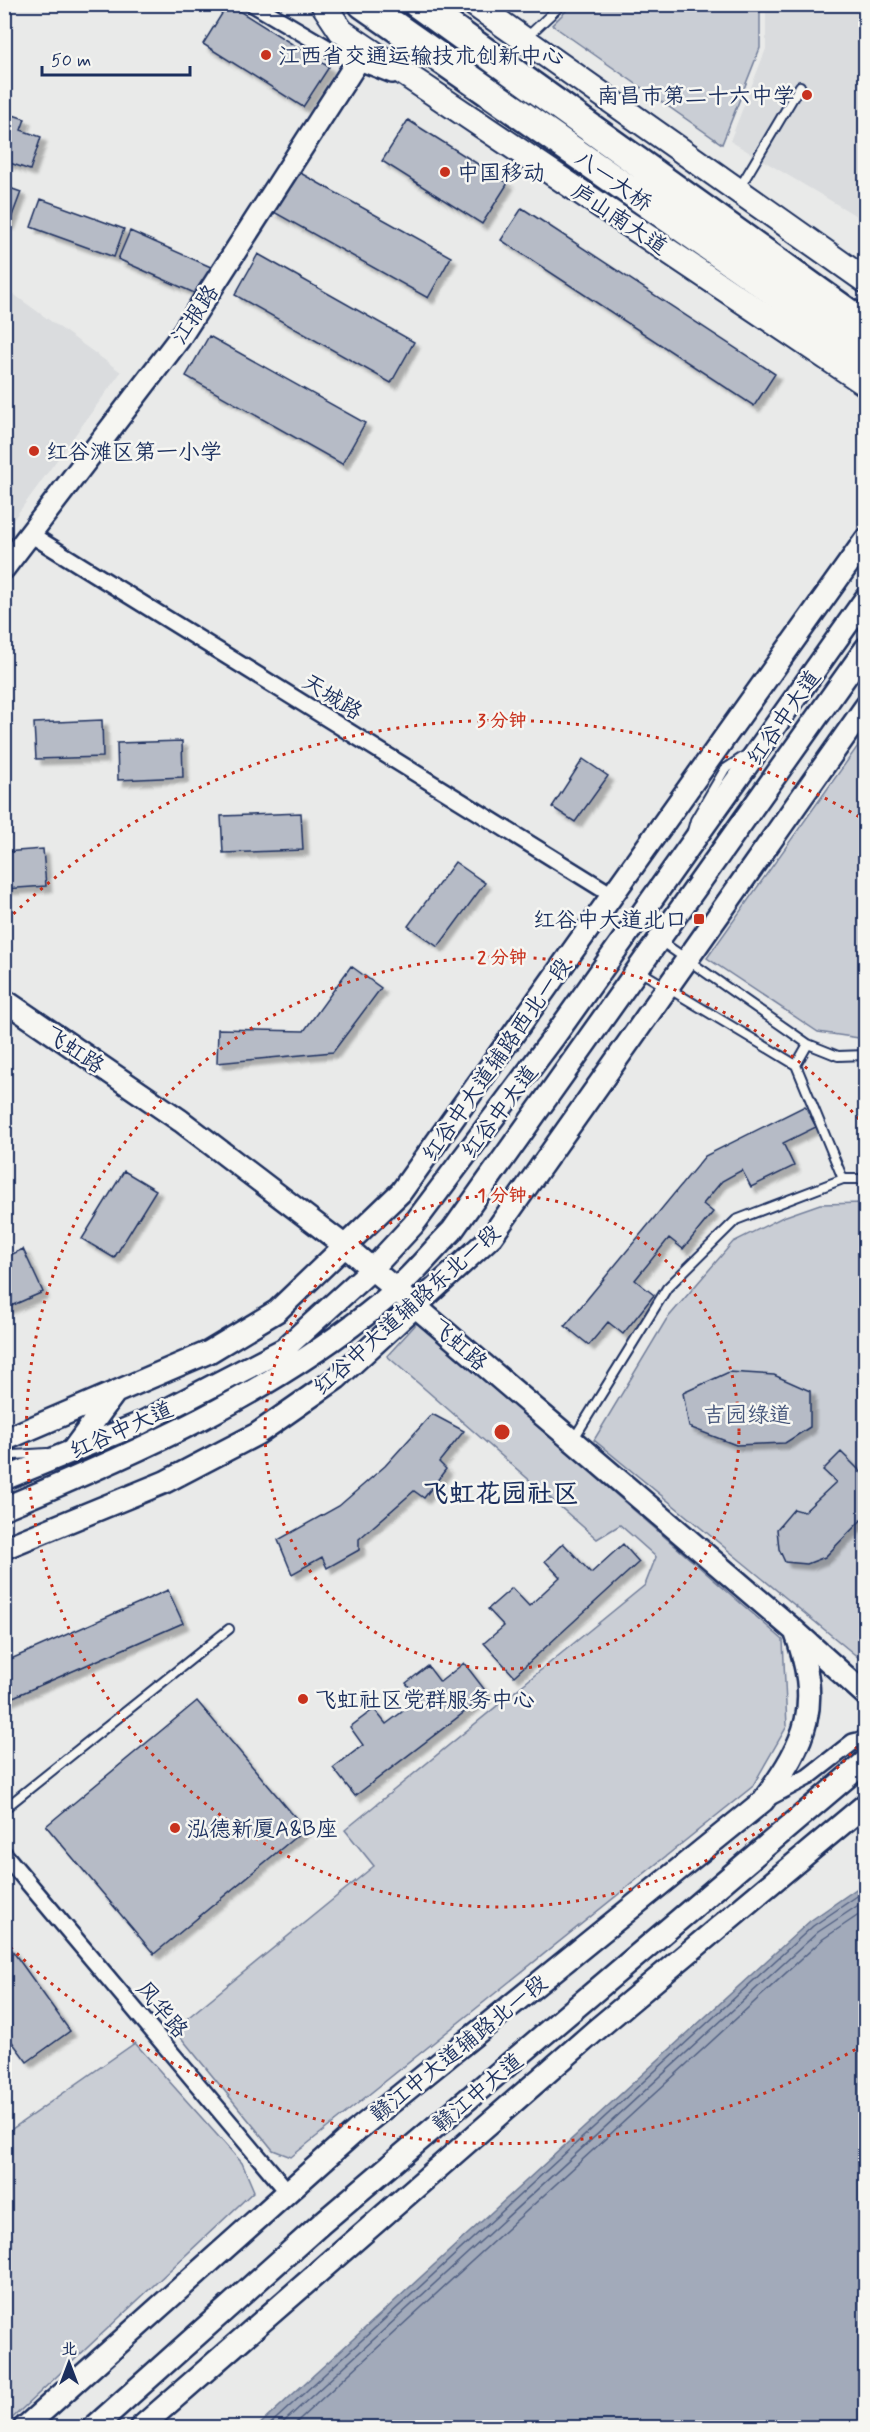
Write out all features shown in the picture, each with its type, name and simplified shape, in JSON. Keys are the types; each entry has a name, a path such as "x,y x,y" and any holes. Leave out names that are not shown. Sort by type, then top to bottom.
{"highway":[{"name":"八一大桥","path":"363,4 866,356"},
{"name":"八一大桥","path":"418,4 866,326"}],"main road":[{"name":"庐山南大道","path":"323,4 341,31 362,54 426,88 866,384"},
{"path":"474,4 523,41 866,281"}],"street":[{"path":"254,4 336,53 362,54"},
{"name":"江报路","path":"4,568 179,339 362,54"},
{"name":"天城路","path":"30,534 612,896"},
{"name":"红谷中大道辅路西北一段","path":"4,1440 209,1352 277,1311 401,1192 866,539"},
{"name":"红谷中大道","path":"4,1479 141,1423 284,1349 372,1269 413,1225 554,1037 866,598"},
{"name":"红谷中大道","path":"4,1508 183,1430 320,1351 396,1289 452,1231 866,648"},
{"name":"红谷中大道辅路东北一段","path":"4,1548 165,1482 257,1434 337,1378 492,1236 866,706"},
{"name":"飞虹路","path":"4,1000 181,1121 345,1246 795,1631 866,1695"},
{"path":"72,1451 114,1393"},
{"name":"赣江中大道辅路北一段","path":"24,2427 356,2131 763,1801 786,1770 800,1742 809,1712 807,1664 795,1631"},
{"path":"763,1801 808,1777 853,1742 866,1739"},
{"name":"赣江中大道","path":"93,2427 322,2223 866,1761"},
{"name":"赣江中大道","path":"140,2427 596,2030 866,1804"},
{"name":"风华路","path":"4,1854 288,2192"}],"lane":[{"path":"523,41 562,4"},
{"path":"738,191 800,86"},
{"path":"658,940 808,1044 838,1056 866,1055"},
{"path":"638,970 796,1065 843,1179"},
{"path":"796,1065 808,1044"},
{"path":"573,1441 667,1288 736,1220 843,1179 866,1179"},
{"path":"4,1459 14,1455 72,1451"},
{"path":"4,1809 229,1629"}],"shaded area":[{"name":"南昌市第二十六中学","path":"766,5 865,5 865,221 730,141 766,49"},
{"name":"红谷滩区第一小学","path":"5,288 121,372 5,531"}],"green space":[{"path":"573,4 760,5 760,48 722,144 552,25"},
{"path":"865,736 866,1038 859,1038 818,1032 707,958"},
{"name":"吉园绿道","path":"865,1203 865,1663 594,1440 666,1320 733,1242 783,1217 820,1204"},
{"path":"418,1322 783,1640 787,1726 752,1787 291,2157 273,2150 174,2029 374,1866 345,1830 645,1585 656,1557 620,1525 597,1539 387,1356"},
{"path":"135,2043 242,2163 254,2191 5,2425 5,2134"}],"water":[{"path":"865,1883 865,2427 257,2427 810,1921"}],"building":[{"name":"江西省交通运输技术创新中心","path":"228,4 329,67 303,107 203,44"},
{"path":"4,112 25,119 21,130 41,137 30,170 4,161"},
{"name":"中国移动","path":"408,120 508,183 482,224 382,161"},
{"path":"295,170 451,257 428,298 272,211"},
{"path":"4,186 21,192 9,224 4,222"},
{"path":"41,199 124,229 114,257 31,227"},
{"path":"522,208 775,374 754,406 501,240"},
{"path":"130,231 213,268 201,296 118,259"},
{"path":"258,254 414,342 391,383 235,295"},
{"path":"209,336 365,423 342,464 186,376"},
{"path":"102,720 103,757 36,759 34,723"},
{"path":"182,741 183,777 118,780 117,743"},
{"path":"583,759 608,776 575,822 552,807"},
{"path":"301,813 303,850 223,853 221,816"},
{"path":"43,849 46,886 4,889 4,852"},
{"path":"455,862 485,883 438,947 408,926"},
{"path":"351,966 381,988 333,1052 217,1063 218,1029 304,1031"},
{"path":"805,1106 816,1127 783,1143 794,1166 751,1187 742,1170 722,1181 703,1204 713,1212 683,1249 669,1238 635,1280 654,1295 623,1334 608,1322 589,1345 565,1326 705,1156"},
{"path":"124,1171 156,1190 114,1258 82,1239"},
{"path":"23,1249 43,1292 4,1309 4,1258"},
{"path":"729,1372 774,1375 810,1391 810,1427 785,1443 736,1445 689,1427 683,1393"},
{"path":"432,1414 464,1431 439,1462 446,1469 424,1498 414,1491 359,1539 359,1550 327,1568 322,1557 292,1574 278,1540 339,1506 385,1466"},
{"path":"841,1452 866,1477 865,1516 825,1557 807,1564 785,1562 779,1549 777,1529 794,1509 804,1512 836,1482 823,1470"},
{"path":"563,1543 591,1573 623,1544 639,1562 514,1676 484,1643 504,1626 488,1609 512,1588 529,1606 560,1577 545,1561"},
{"path":"168,1590 183,1623 4,1701 4,1662"},
{"path":"464,1663 488,1694 355,1796 333,1768 363,1745 350,1727 374,1709 386,1724 419,1699 406,1683 428,1666 440,1682"},
{"name":"泓德新厦A&B座","path":"197,1701 305,1829 154,1954 46,1826"},
{"path":"4,1945 9,1946 70,2031 27,2062 4,2031"}],"place":[{"name":"江西省交通运输技术创新中心","path":"266,55"},
{"name":"南昌市第二十六中学","path":"807,95"},
{"name":"中国移动","path":"445,172"},
{"name":"红谷滩区第一小学","path":"34,451"},
{"name":"红谷中大道北口","path":"699,919"},
{"name":"飞虹社区党群服务中心","path":"303,1699"},
{"name":"泓德新厦A&B座","path":"175,1828"}],"district":[{"name":"飞虹花园社区","path":"501,1493"}]}
